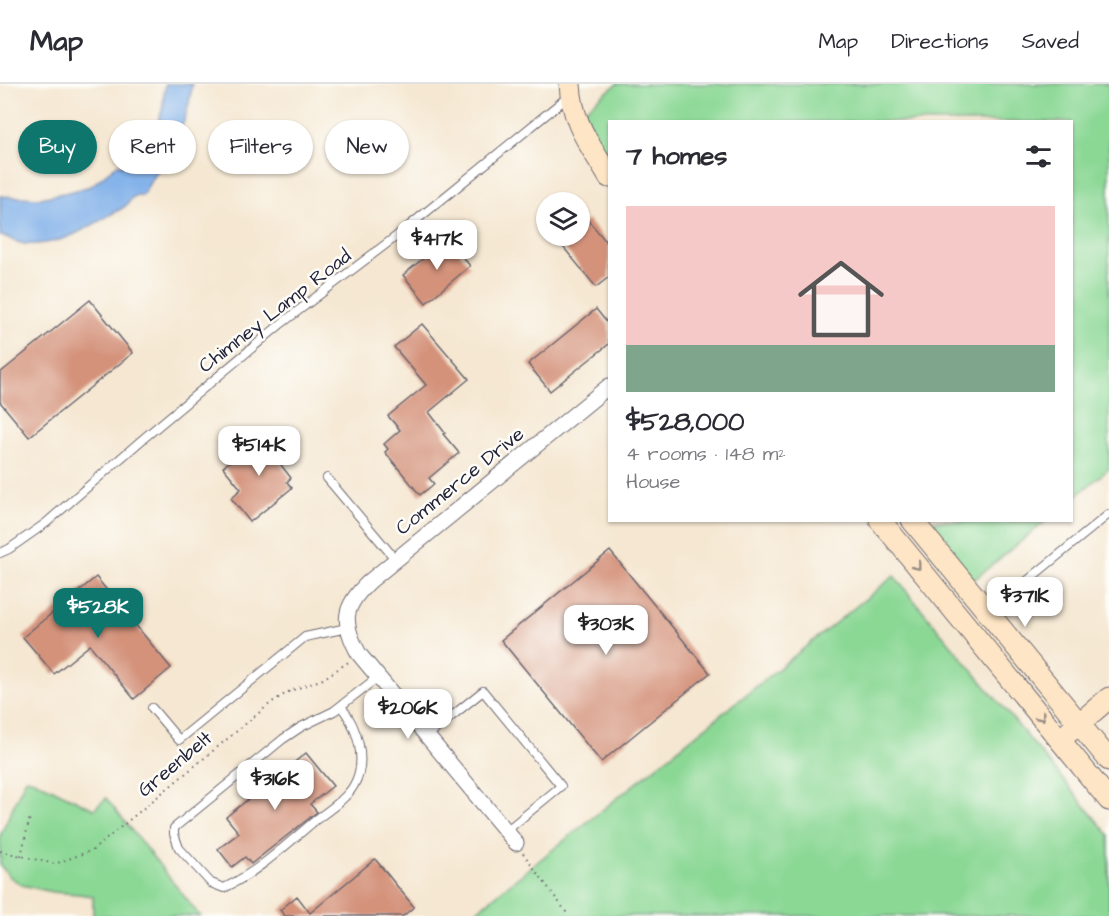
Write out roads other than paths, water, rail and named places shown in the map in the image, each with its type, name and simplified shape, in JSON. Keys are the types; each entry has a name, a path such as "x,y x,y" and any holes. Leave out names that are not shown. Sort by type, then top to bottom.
{"street":[{"path":"570,89 576,118 584,136 606,167"},
{"name":"Commerce Drive","path":"347,622 351,604 359,591 608,387"},
{"path":"882,522 1109,800"},
{"path":"914,522 1109,760"},
{"path":"347,622 352,641 359,654 511,837"},
{"path":"1059,740 1109,698"}],"lane":[{"name":"Chimney Lamp Road","path":"0,553 46,523 257,344 399,235 570,89"},
{"path":"327,478 396,560"},
{"path":"988,613 1109,514"},
{"path":"152,708 179,740 305,637 347,622"},
{"path":"341,706 355,730 360,755 360,768 354,785 340,801 256,870 224,888 211,883 179,848 174,828 284,739 301,727 334,711 378,677"},
{"path":"427,736 483,691 561,786 511,837"}],"water":[{"path":"165,84 192,84 184,120 159,120"},
{"path":"109,171 109,174 156,174 142,196 133,197 126,206 75,234 39,244 24,244 0,236 0,196 40,198 91,186"}]}
